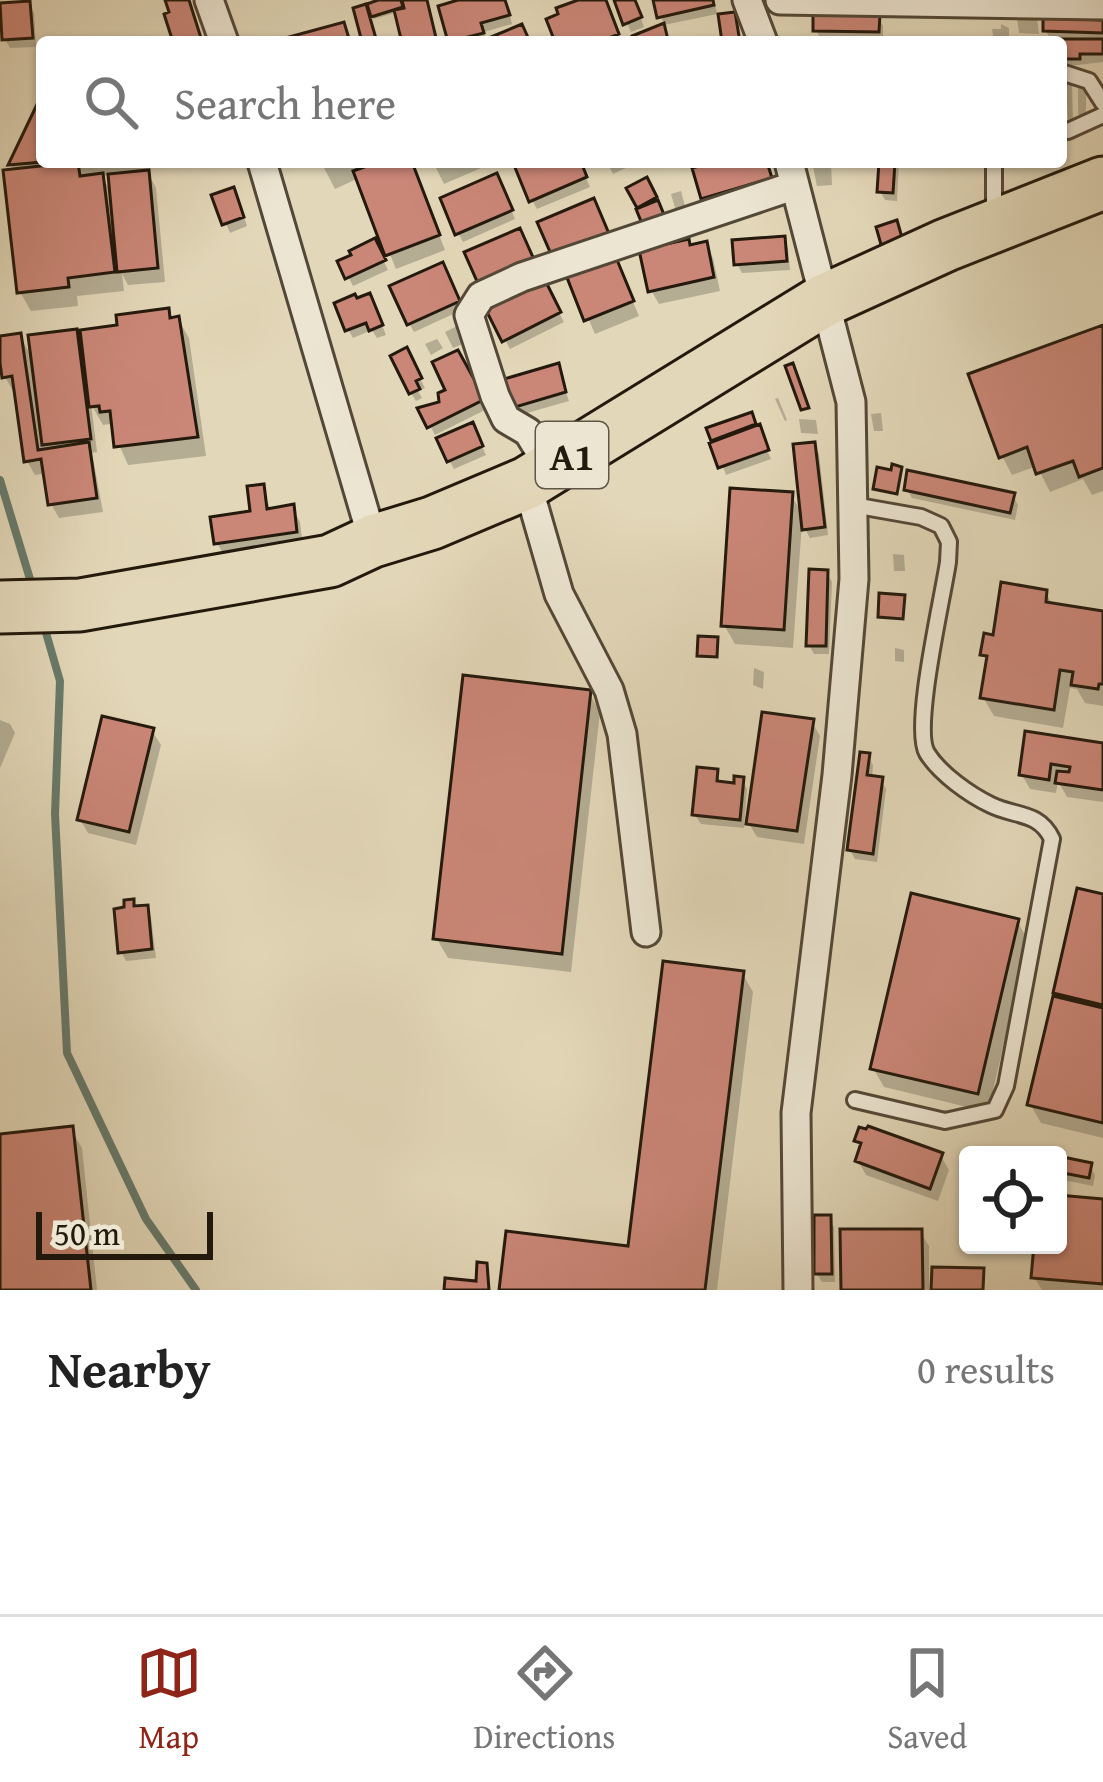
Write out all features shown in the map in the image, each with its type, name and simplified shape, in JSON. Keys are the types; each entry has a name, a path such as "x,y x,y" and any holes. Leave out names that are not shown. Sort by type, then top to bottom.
{"highway":[{"name":"A1","path":"0,607 80,605 163,593 330,560 432,523 539,476 823,301 995,224 1103,183"}],"street":[{"path":"209,0 222,36"},
{"path":"747,0 762,36"},
{"path":"780,0 1103,4"},
{"path":"264,168 373,541"},
{"path":"646,932 622,734 609,690 559,594 528,432 506,419 469,315 481,296 521,277 791,174 851,402 854,579 837,775 796,1113 798,1290"}],"lane":[{"path":"1067,75 1089,81 1103,103"},
{"path":"1067,128 1103,116"},
{"path":"994,168 995,224"},
{"path":"853,505 921,517 941,526 949,542 949,562 922,716 925,751 951,778 994,807 1024,812 1046,826 1052,839 1006,1086 995,1111 945,1121 855,1100"}],"building":[{"path":"165,0 189,0 200,36 171,36 164,14 169,12"},
{"path":"401,0 403,7 371,17 367,4"},
{"path":"402,0 427,0 436,36 400,36 394,10 404,8"},
{"path":"458,0 505,0 510,15 481,23 484,33 446,36 438,6"},
{"path":"578,0 606,0 619,34 553,36 546,19 558,14 556,8"},
{"path":"614,0 635,0 642,17 623,25"},
{"path":"653,0 713,0 714,5 657,18"},
{"path":"30,1 33,38 2,40 0,3"},
{"path":"366,4 375,36 360,36 353,8"},
{"path":"735,12 739,36 721,36 718,14"},
{"path":"813,13 880,14 879,32 813,31"},
{"path":"1043,18 1103,20 1103,33 1043,31"},
{"path":"344,22 348,36 293,36"},
{"path":"664,23 667,36 632,36"},
{"path":"522,24 527,36 493,36"},
{"path":"1067,39 1103,39 1103,54 1080,54 1080,59 1067,59"},
{"path":"36,107 36,163 8,165"},
{"path":"36,166 79,168 80,176 103,173 115,272 68,278 69,287 17,293 3,170"},
{"path":"414,168 440,235 385,256 353,171"},
{"path":"515,168 583,168 587,177 529,202"},
{"path":"692,168 769,168 772,178 701,199"},
{"path":"879,168 895,168 893,193 877,192"},
{"path":"149,170 158,268 117,272 108,174"},
{"path":"497,173 513,210 455,235 440,198"},
{"path":"647,177 657,197 637,208 626,188"},
{"path":"234,187 244,217 222,225 211,195"},
{"path":"594,198 610,236 554,261 537,222"},
{"path":"658,200 665,217 643,226 636,209"},
{"path":"897,220 903,241 882,248 876,227"},
{"path":"520,228 536,264 480,288 464,252"},
{"path":"785,236 787,261 734,265 732,240"},
{"path":"375,238 386,260 345,279 337,261"},
{"path":"689,239 690,245 707,241 714,277 648,292 639,250"},
{"path":"615,255 634,301 584,321 566,275"},
{"path":"443,262 460,301 407,325 389,286"},
{"path":"545,280 561,312 502,342 486,310"},
{"path":"370,293 383,325 369,331 366,323 345,331 334,303"},
{"path":"169,308 170,318 179,316 198,437 114,447 110,411 89,407 80,330 117,325 116,315"},
{"path":"1103,325 1103,468 1079,477 1073,461 1036,474 1027,447 999,458 968,374"},
{"path":"77,329 91,439 42,445 28,335"},
{"path":"21,333 38,450 89,442 97,498 48,505 41,459 24,462 12,376 2,378 0,363 0,336"},
{"path":"407,347 422,378 416,381 420,389 409,394 390,356"},
{"path":"458,350 485,399 427,428 417,408 439,402 438,393 445,390 432,362"},
{"path":"559,363 566,392 512,408 504,379"},
{"path":"793,363 809,408 801,410 785,366"},
{"path":"752,412 756,424 711,441 706,428"},
{"path":"473,422 483,446 447,462 436,438"},
{"path":"760,424 769,450 718,468 709,443"},
{"path":"815,442 825,527 802,530 793,444"},
{"path":"892,464 902,467 897,494 873,489 877,467 891,470"},
{"path":"907,470 1015,493 1010,513 904,490"},
{"path":"264,484 267,509 294,504 297,532 214,544 210,517 250,511 247,486"},
{"path":"730,488 793,492 784,630 721,626"},
{"path":"809,569 828,570 826,646 806,646"},
{"path":"1001,582 1047,590 1046,602 1103,611 1103,684 1098,689 1071,685 1073,672 1060,670 1054,710 980,698 987,656 980,655 984,633 993,635"},
{"path":"879,593 905,595 903,619 878,617"},
{"path":"698,636 718,637 717,657 697,656"},
{"path":"463,675 591,690 562,954 433,939"},
{"path":"762,712 814,719 797,831 746,824"},
{"path":"102,716 154,728 129,832 77,820"},
{"path":"1025,731 1103,743 1103,790 1055,783 1057,771 1069,772 1070,767 1051,764 1049,780 1019,775"},
{"path":"860,752 870,753 867,775 883,777 873,854 847,850"},
{"path":"697,767 718,769 717,781 734,783 734,776 744,777 740,820 692,815"},
{"path":"1077,888 1103,894 1103,1005 1053,993"},
{"path":"911,893 1019,919 978,1094 870,1069"},
{"path":"134,899 134,906 148,905 152,949 118,953 114,909"},
{"path":"663,961 744,971 705,1290 499,1290 506,1231 628,1246"},
{"path":"1053,996 1103,1008 1103,1123 1027,1105"},
{"path":"73,1126 91,1290 0,1290 0,1134"},
{"path":"868,1126 943,1153 930,1189 855,1161 861,1143 854,1141 859,1127"},
{"path":"1067,1158 1092,1163 1089,1178 1067,1174"},
{"path":"1067,1196 1103,1199 1103,1284 1031,1278 1033,1254 1067,1254"},
{"path":"814,1215 831,1215 832,1274 814,1274"},
{"path":"840,1229 922,1229 923,1290 841,1290"},
{"path":"477,1262 487,1263 489,1290 444,1290 445,1278 476,1281"},
{"path":"932,1267 984,1268 983,1290 931,1290"}],"waterway":[{"path":"0,480 33,589"},
{"path":"44,626 60,681 55,814 67,1053 146,1219 196,1290"}]}
